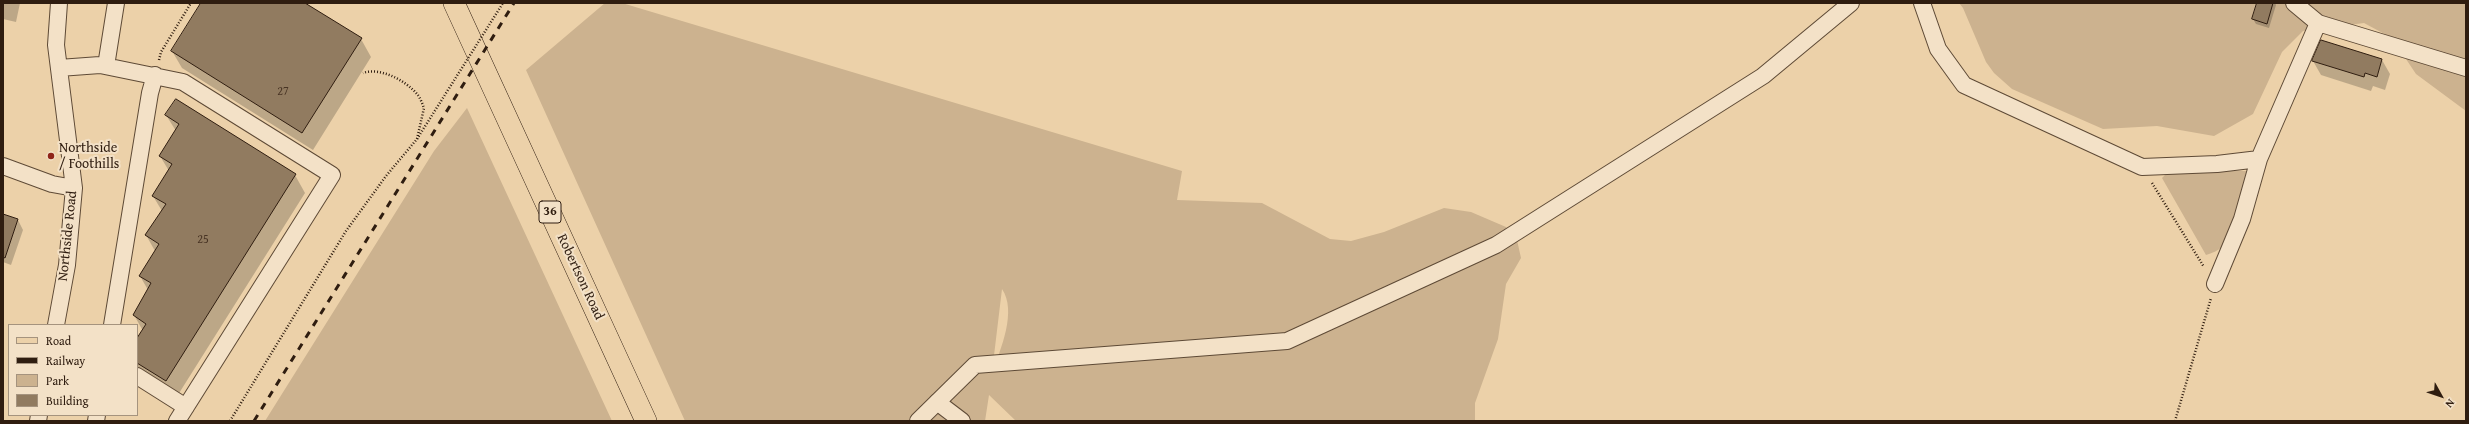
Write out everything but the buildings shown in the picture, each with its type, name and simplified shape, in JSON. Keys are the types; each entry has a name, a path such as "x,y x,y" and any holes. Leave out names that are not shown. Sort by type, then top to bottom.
{"main road":[{"name":"Robertson Road","path":"454,3 646,421"}],"street":[{"name":"Northside Road","path":"56,324 67,265 74,188 56,45 59,3"},
{"path":"106,66 116,3"},
{"path":"918,421 975,365 1287,341 1496,245 1763,76 1851,3"},
{"path":"1922,3 1938,49 1964,85 2142,167 2217,164 2259,160"},
{"path":"2294,3 2318,23 2466,68"},
{"path":"2215,284 2242,219 2259,160 2318,23"},
{"path":"59,68 106,66 183,82 332,175 177,421"},
{"path":"112,324 150,94 155,75"},
{"path":"3,166 52,184 74,188"},
{"path":"138,377 186,407"},
{"path":"937,402 962,421"}],"path":[{"path":"155,75 161,52 191,3"},
{"path":"230,421 346,231 386,176 417,139 503,3"},
{"path":"363,73 372,70 389,74 417,94 424,108 417,139"},
{"path":"2142,167 2215,284 2175,421"}],"green space":[{"path":"605,3 622,3 1182,171 1177,200 1262,203 1330,239 1351,241 1384,232 1444,208 1471,212 1506,227 1517,240 1521,258 1506,284 1498,339 1475,403 1475,421 1016,421 989,395 985,421 685,421 526,70","holes":["1002,289 1008,308 1006,330 992,372"]},
{"path":"1959,3 2466,3 2466,111 2416,74 2392,38 2364,23 2303,31 2282,52 2253,114 2214,136 2157,126 2103,129 2012,89 1994,73 1986,62 1963,8"},
{"path":"467,108 612,421 265,421 434,151"},
{"path":"2174,171 2249,171 2242,199 2231,232 2223,246 2217,251 2206,255 2162,178 2166,174"}],"railway":[{"path":"254,421 514,3"}],"place":[{"name":"Northside / Foothills","path":"51,156"}]}
